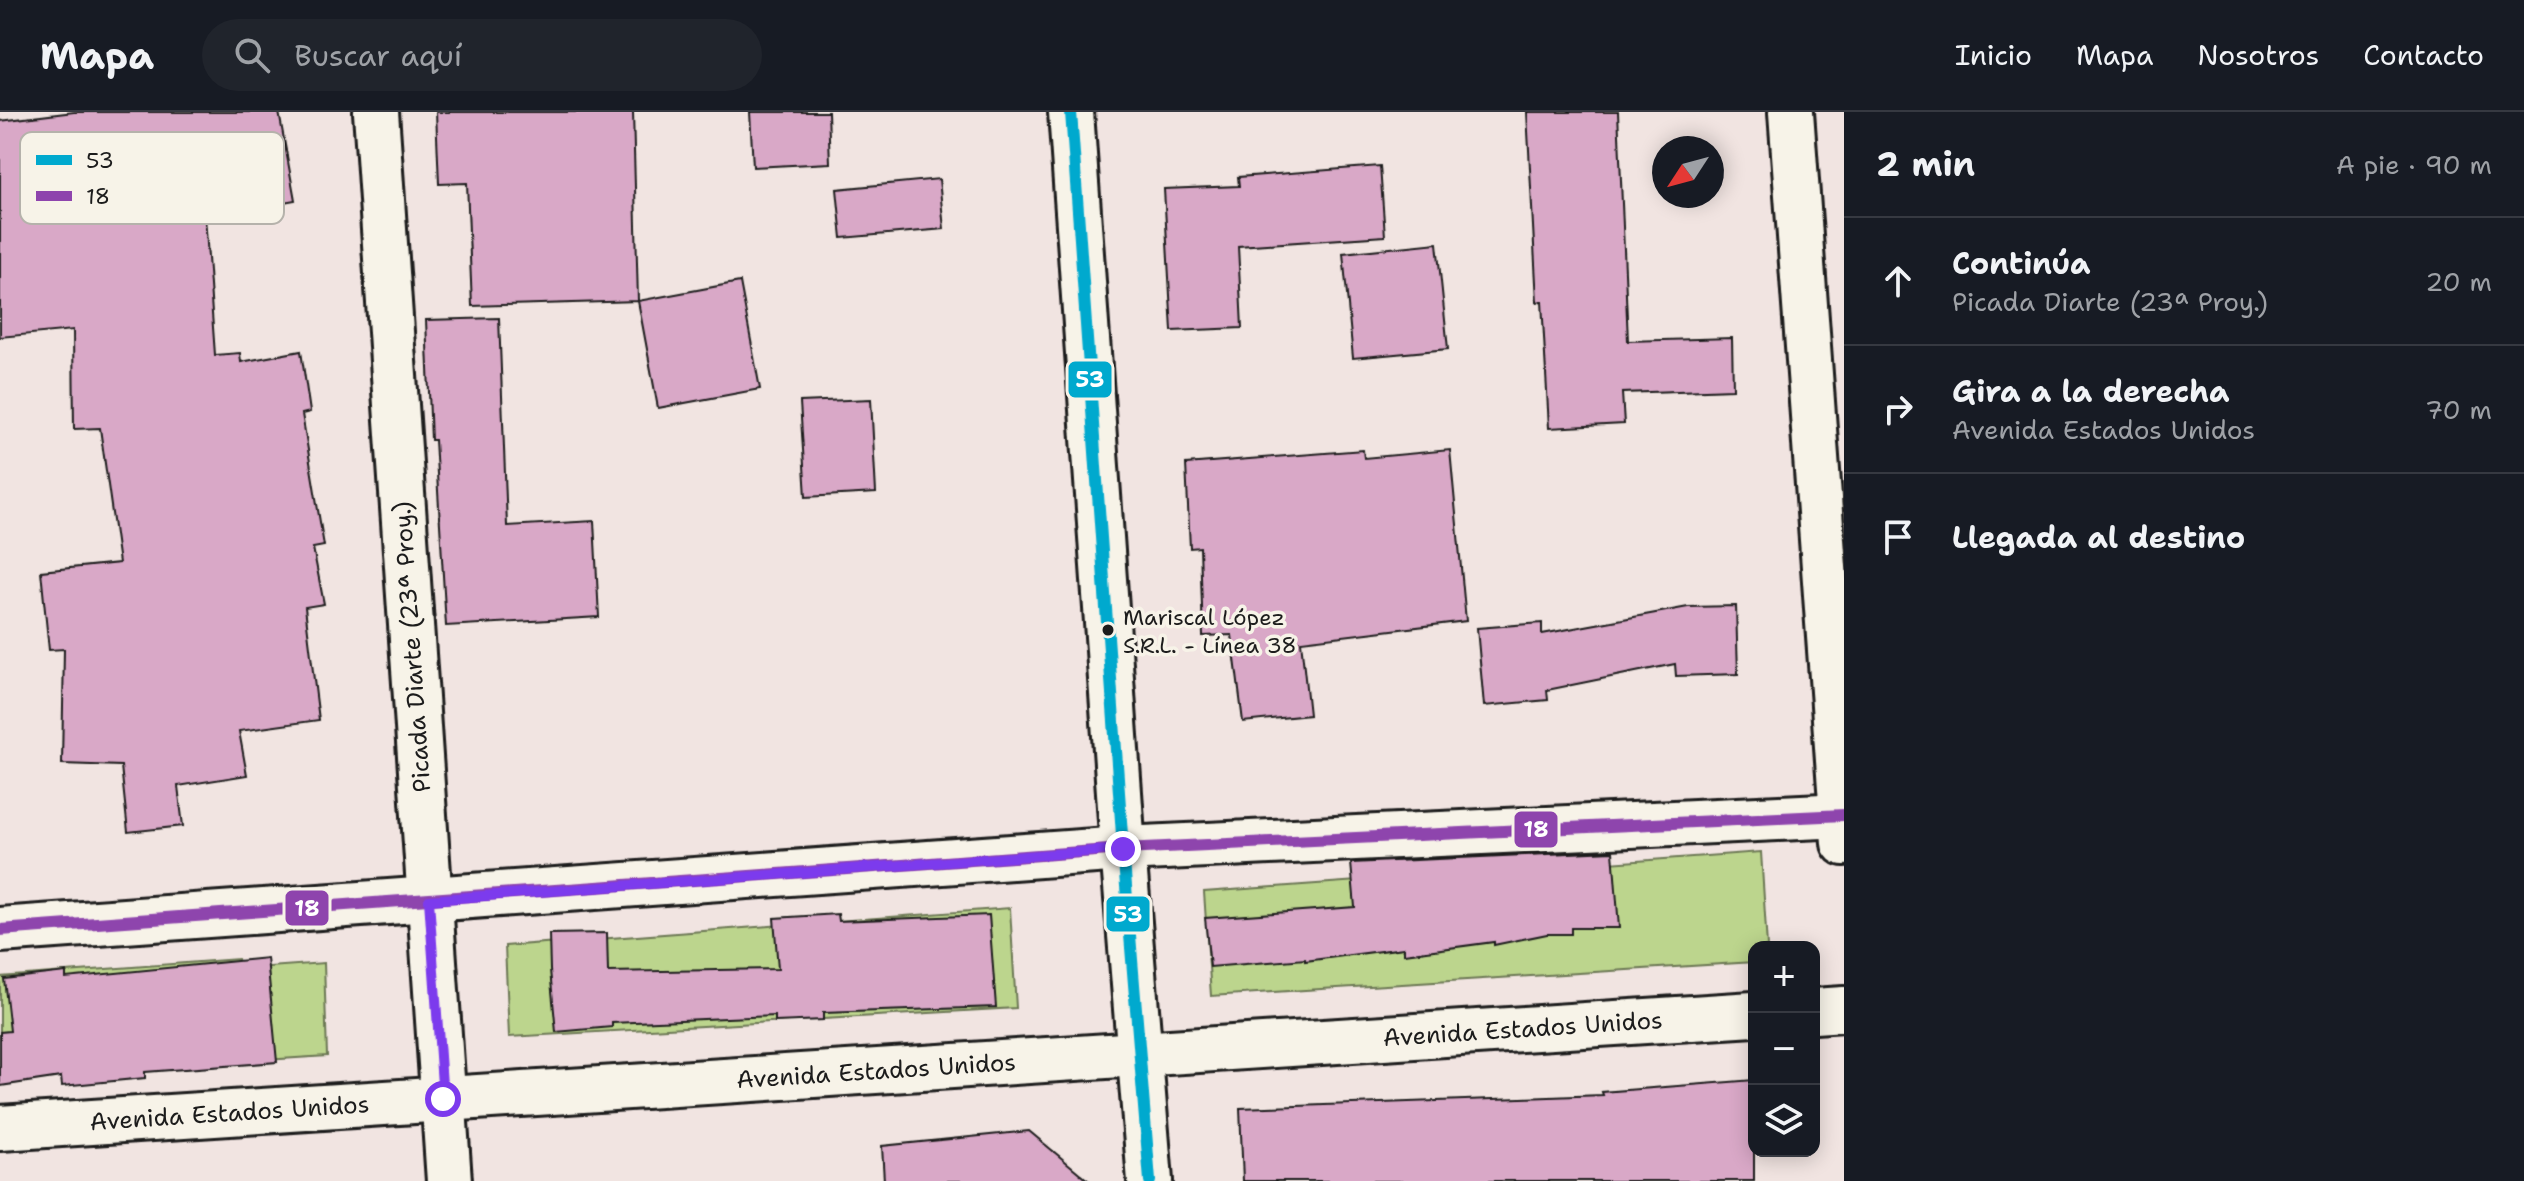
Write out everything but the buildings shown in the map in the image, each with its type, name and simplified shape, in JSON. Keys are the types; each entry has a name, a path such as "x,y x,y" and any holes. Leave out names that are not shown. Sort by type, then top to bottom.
{"street":[{"name":"Picada Diarte (23ª Proy.)","path":"376,112 449,1181"},
{"path":"1071,112 1138,1054 1150,1181"},
{"path":"0,930 1123,849 1843,824 1791,112"},
{"path":"1820,1011 1844,1009"},
{"name":"Avenida Estados Unidos","path":"0,1128 1748,1014"}],"green space":[{"path":"1761,852 1767,941 1748,941 1748,962 1211,996 1204,892"},
{"path":"1010,908 1016,1008 509,1037 505,946"},
{"path":"238,959 240,969 324,963 327,1056 0,1077 0,977"}],"transit line":[{"name":"53","path":"1071,112 1123,849 1150,1181"},
{"name":"18","path":"0,930 1123,849 1844,815"}],"place":[{"name":"Mariscal López S.R.L. - Línea 38","path":"1108,630"}],"route":[{"path":"443,1099 429,900 1123,849"}]}
